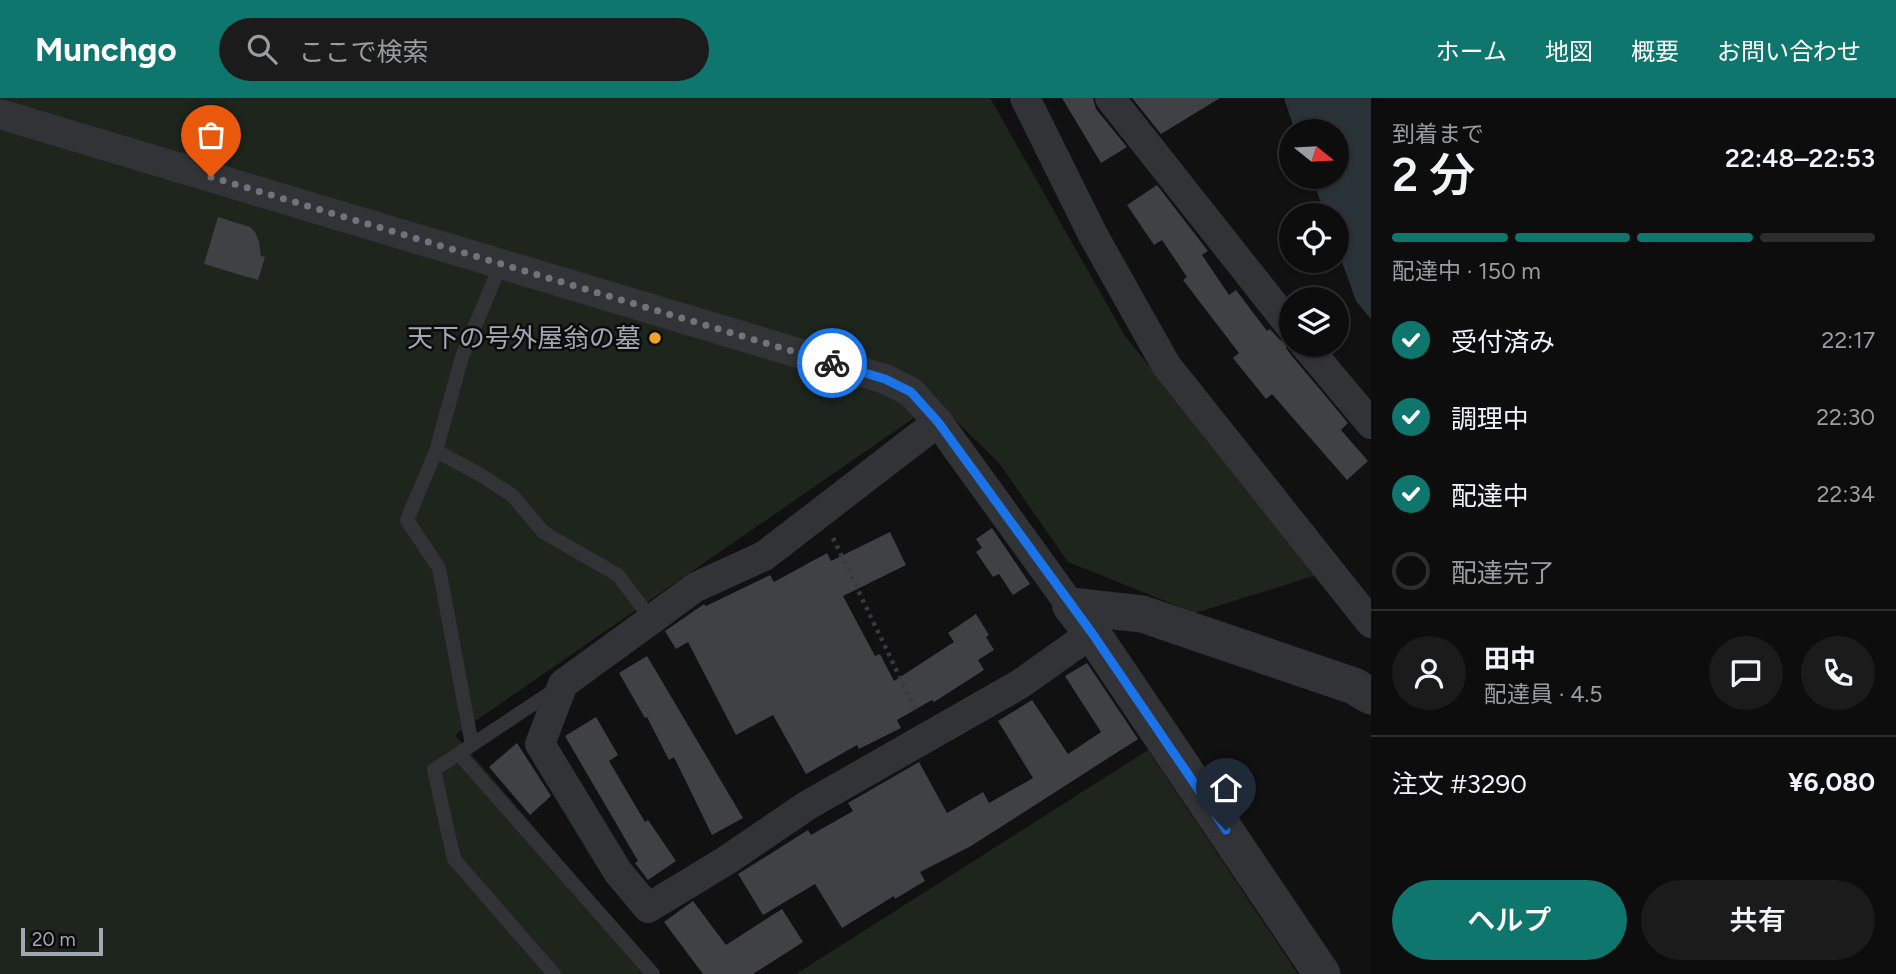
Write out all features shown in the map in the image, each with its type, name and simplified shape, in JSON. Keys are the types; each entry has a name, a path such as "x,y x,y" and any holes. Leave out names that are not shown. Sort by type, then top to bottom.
{"street":[{"path":"1025,98 1093,235 1166,365 1371,623"},
{"path":"1110,98 1279,312"},
{"path":"0,114 885,379 911,392 938,422 1082,619 1322,974"},
{"path":"1315,357 1371,424"},
{"path":"938,422 764,556 695,587 563,684 540,744 618,872 648,908 727,860 808,805 1020,684 1082,619 1142,614 1354,686 1371,696"}],"lane":[{"path":"472,745 439,568 407,520 436,451 462,357 501,264"},
{"path":"436,451 513,496 544,532 618,575 651,619"},
{"path":"554,974 454,859 434,770 563,684"},
{"path":"459,754 653,974"}],"path":[{"path":"821,513 928,736"}],"shaded area":[{"path":"0,98 990,98 1125,336 1317,575 1195,613 1068,562 999,463 937,402 455,735 660,974 0,974"},
{"path":"1284,98 1371,98 1371,319 1356,301 1346,273 1349,273 1349,203 1321,203 1316,189 1349,189 1349,119 1291,119"},
{"path":"1148,750 1298,974 796,974"}],"building":[{"path":"1062,98 1093,98 1096,109 1127,147 1101,163"},
{"path":"1132,98 1220,98 1161,134"},
{"path":"1157,185 1208,251 1202,255 1229,295 1236,290 1267,331 1270,329 1279,339 1279,357 1293,357 1348,423 1341,430 1368,461 1347,480 1272,394 1266,399 1233,358 1239,353 1183,280 1187,277 1162,240 1154,245 1127,205"},
{"path":"218,217 250,227 255,232 261,256 265,257 258,280 204,264"},
{"path":"992,528 1030,584 1013,595 999,574 993,577 976,552 982,548 976,539"},
{"path":"890,532 906,565 843,596 875,656 880,654 894,681 954,642 948,633 976,614 989,635 986,637 994,650 978,660 984,670 934,702 932,700 897,720 901,728 859,749 857,745 806,774 773,715 736,735 688,642 676,649 665,631 704,604 706,606 770,575 774,582 827,553 831,561"},
{"path":"647,656 743,818 712,835 674,757 669,760 647,717 645,718 619,673"},
{"path":"1087,663 1138,739 971,846 920,872 925,881 895,899 894,896 842,928 815,884 763,915 738,874 808,830 811,835 853,811 848,803 919,762 947,813 983,792 989,803 1033,778 998,721 1032,700 1068,754 1101,732 1065,676"},
{"path":"596,717 618,755 609,761 645,822 648,820 676,861 648,880 635,863 638,861 565,736"},
{"path":"517,743 551,796 530,815 489,767"},
{"path":"693,901 726,945 782,909 803,942 753,974 703,974 664,922"}],"way so far":[{"path":"211,177 832,363"}],"place":[{"name":"天下の号外屋翁の墓","path":"655,338"}],"route":[{"path":"832,363 885,379 911,392 938,422 1092,633 1226,830"}]}
